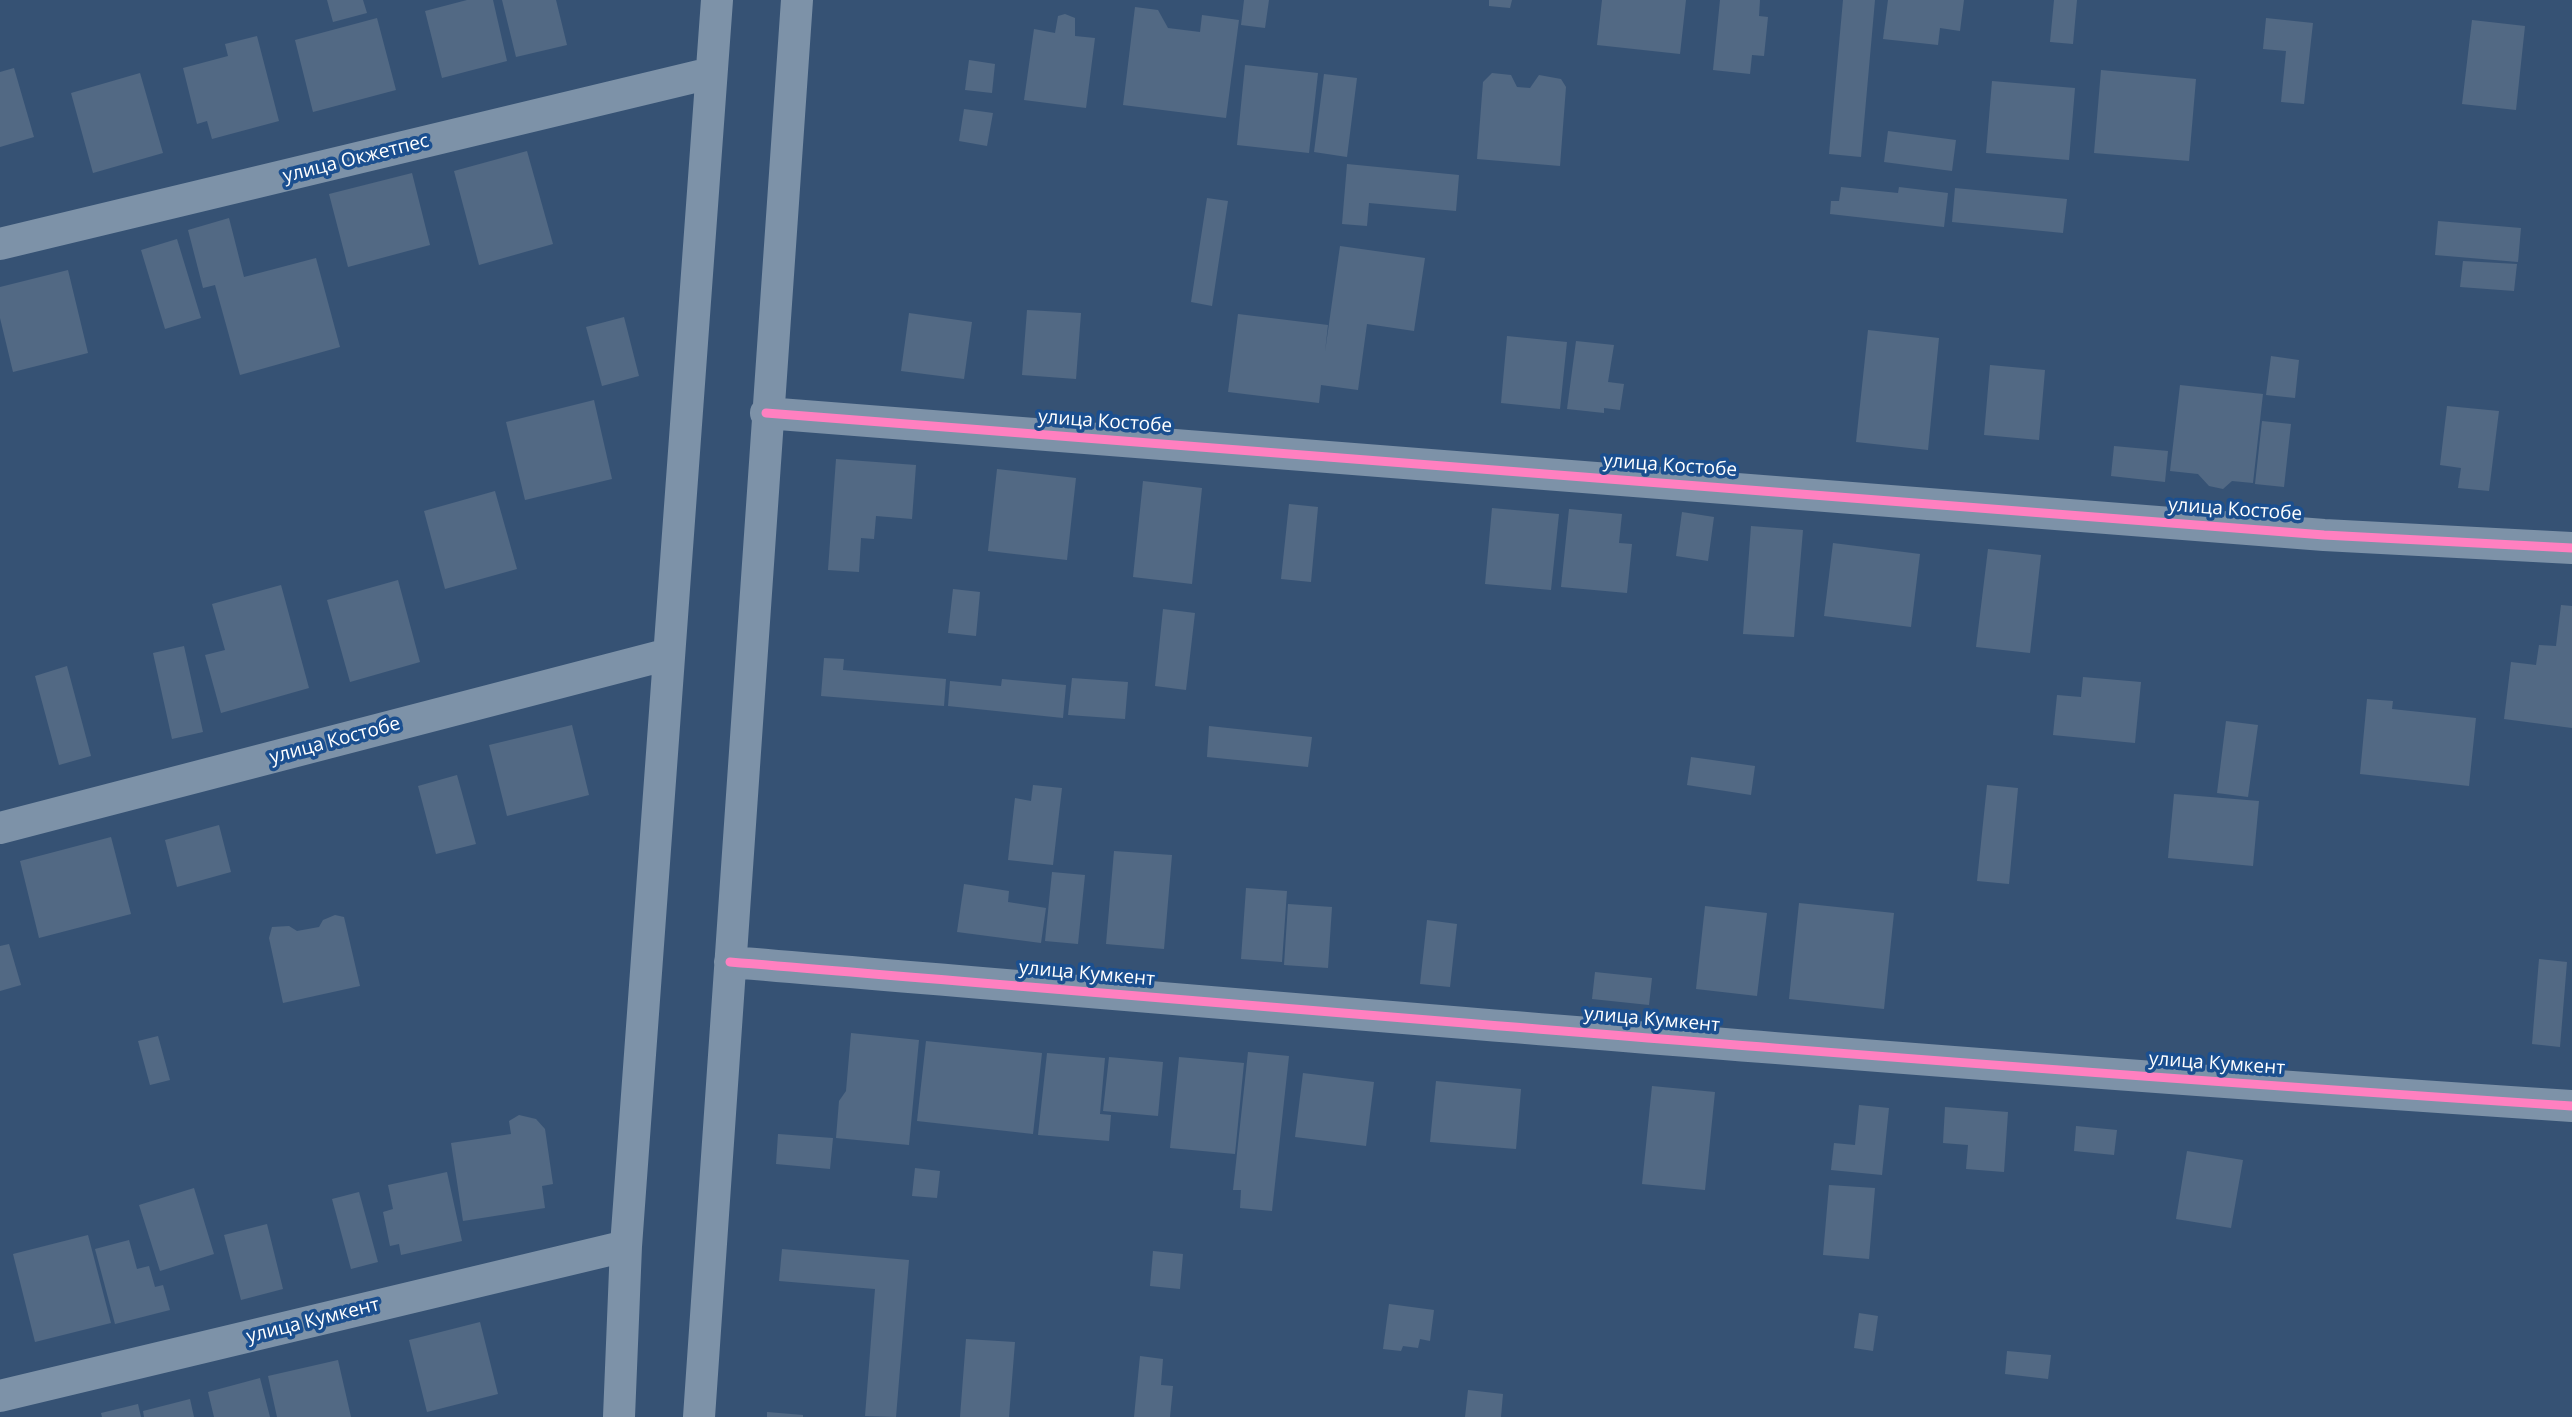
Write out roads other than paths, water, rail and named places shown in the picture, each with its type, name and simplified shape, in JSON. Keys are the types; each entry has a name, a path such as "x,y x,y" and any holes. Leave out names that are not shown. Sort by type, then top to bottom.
{"street":[{"path":"619,1417 626,1246 717,0"},
{"path":"699,1417 766,413 797,0"},
{"name":"улица Окжетпес","path":"0,244 711,73"},
{"name":"улица Костобе","path":"766,413 2324,535 2572,548"},
{"name":"улица Костобе","path":"0,828 669,654"},
{"name":"улица Кумкент","path":"730,962 1653,1038 2572,1106"},
{"name":"улица Кумкент","path":"0,1396 626,1246"}]}
